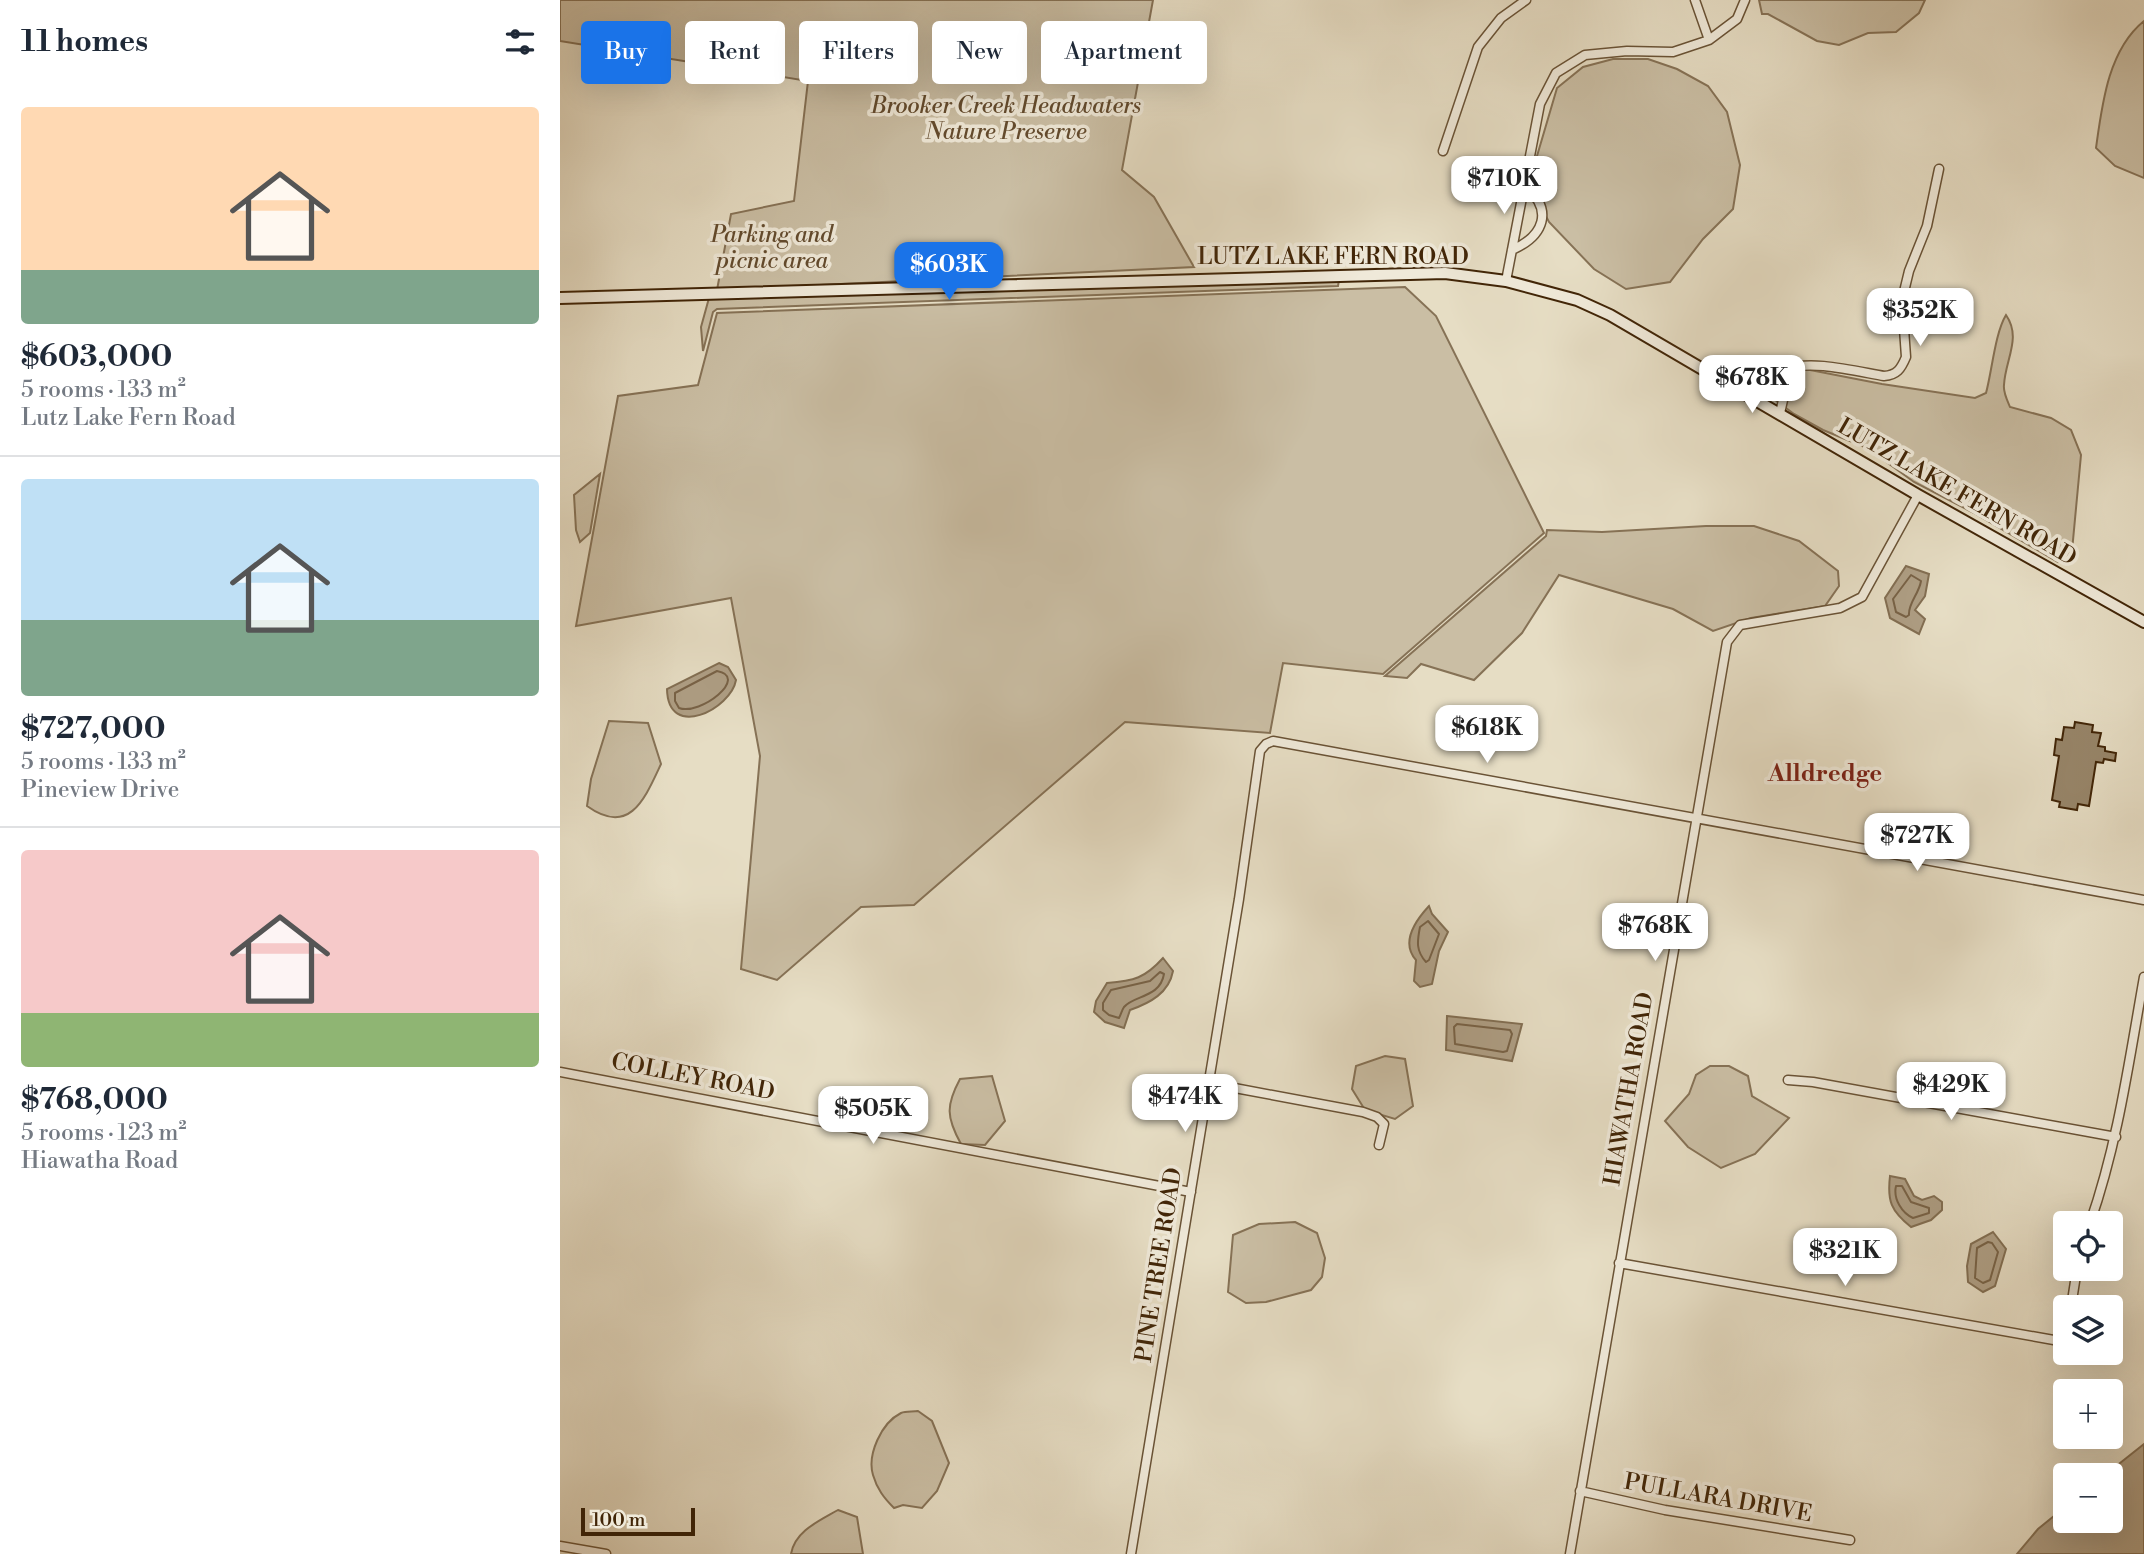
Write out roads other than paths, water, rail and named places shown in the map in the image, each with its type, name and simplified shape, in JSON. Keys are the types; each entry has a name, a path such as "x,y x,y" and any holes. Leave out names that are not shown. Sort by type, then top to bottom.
{"main road":[{"name":"LUTZ LAKE FERN ROAD","path":"560,298 1445,272 1506,281 1577,300 1611,315 1918,495 2144,622"}],"street":[{"path":"1443,151 1478,47 1501,18 1526,0"},
{"path":"1695,0 1709,40"},
{"path":"1506,281 1540,104 1556,73 1585,55 1673,51 1709,40 1737,19 1745,0"},
{"path":"1780,413 1790,370 1795,366 1808,365 1884,376 1892,375 1903,366 1906,358 1902,300 1909,271 1927,226 1939,169"},
{"path":"1512,250 1533,237 1542,219 1541,205 1535,194 1525,186"},
{"name":"HIAWATHA ROAD","path":"1570,1554 1727,642 1740,625 1840,608 1862,597 1918,495"},
{"name":"PINE TREE ROAD","path":"1131,1554 1209,1083 1260,751 1273,741 1695,817"},
{"path":"1695,817 2144,900"},
{"path":"2094,1211 2108,1172 2116,1137 2144,977"},
{"name":"COLLEY ROAD","path":"560,1072 1191,1192"},
{"path":"1788,1080 1813,1082 2116,1137"},
{"path":"1209,1083 1339,1107 1377,1117 1384,1124 1379,1145"},
{"path":"1619,1263 2053,1340"},
{"name":"PULLARA DRIVE","path":"1580,1491 1665,1510 1850,1540"},
{"path":"560,1546 606,1554"}],"water":[{"path":"1906,566 1929,574 1925,596 1915,610 1925,619 1919,634 1890,618 1885,598"},
{"path":"719,663 728,667 736,680 732,691 723,701 700,715 688,717 678,714 670,705 667,689"},
{"path":"1429,906 1432,914 1448,932 1439,951 1432,984 1420,987 1414,981 1416,960 1409,946 1415,924"},
{"path":"1163,958 1173,971 1171,979 1163,991 1145,1004 1130,1010 1124,1028 1105,1022 1094,1012 1096,1001 1107,983 1138,977"},
{"path":"1447,1016 1522,1024 1512,1061 1446,1050"},
{"path":"1890,1176 1905,1179 1914,1196 1922,1200 1934,1196 1942,1202 1942,1210 1931,1220 1911,1227 1892,1205"},
{"path":"1993,1232 2006,1249 1995,1286 1983,1292 1968,1282 1967,1266 1971,1244"},
{"path":"2144,1444 2144,1554 2017,1554 2038,1529 2053,1517 2053,1533 2123,1533 2123,1463 2120,1463"}],"district":[{"name":"Alldredge","path":"1825,774"}],"park label":[{"name":"Brooker Creek Headwaters Nature Preserve","path":"1006,119"},
{"name":"Parking and picnic area","path":"772,248"}]}
